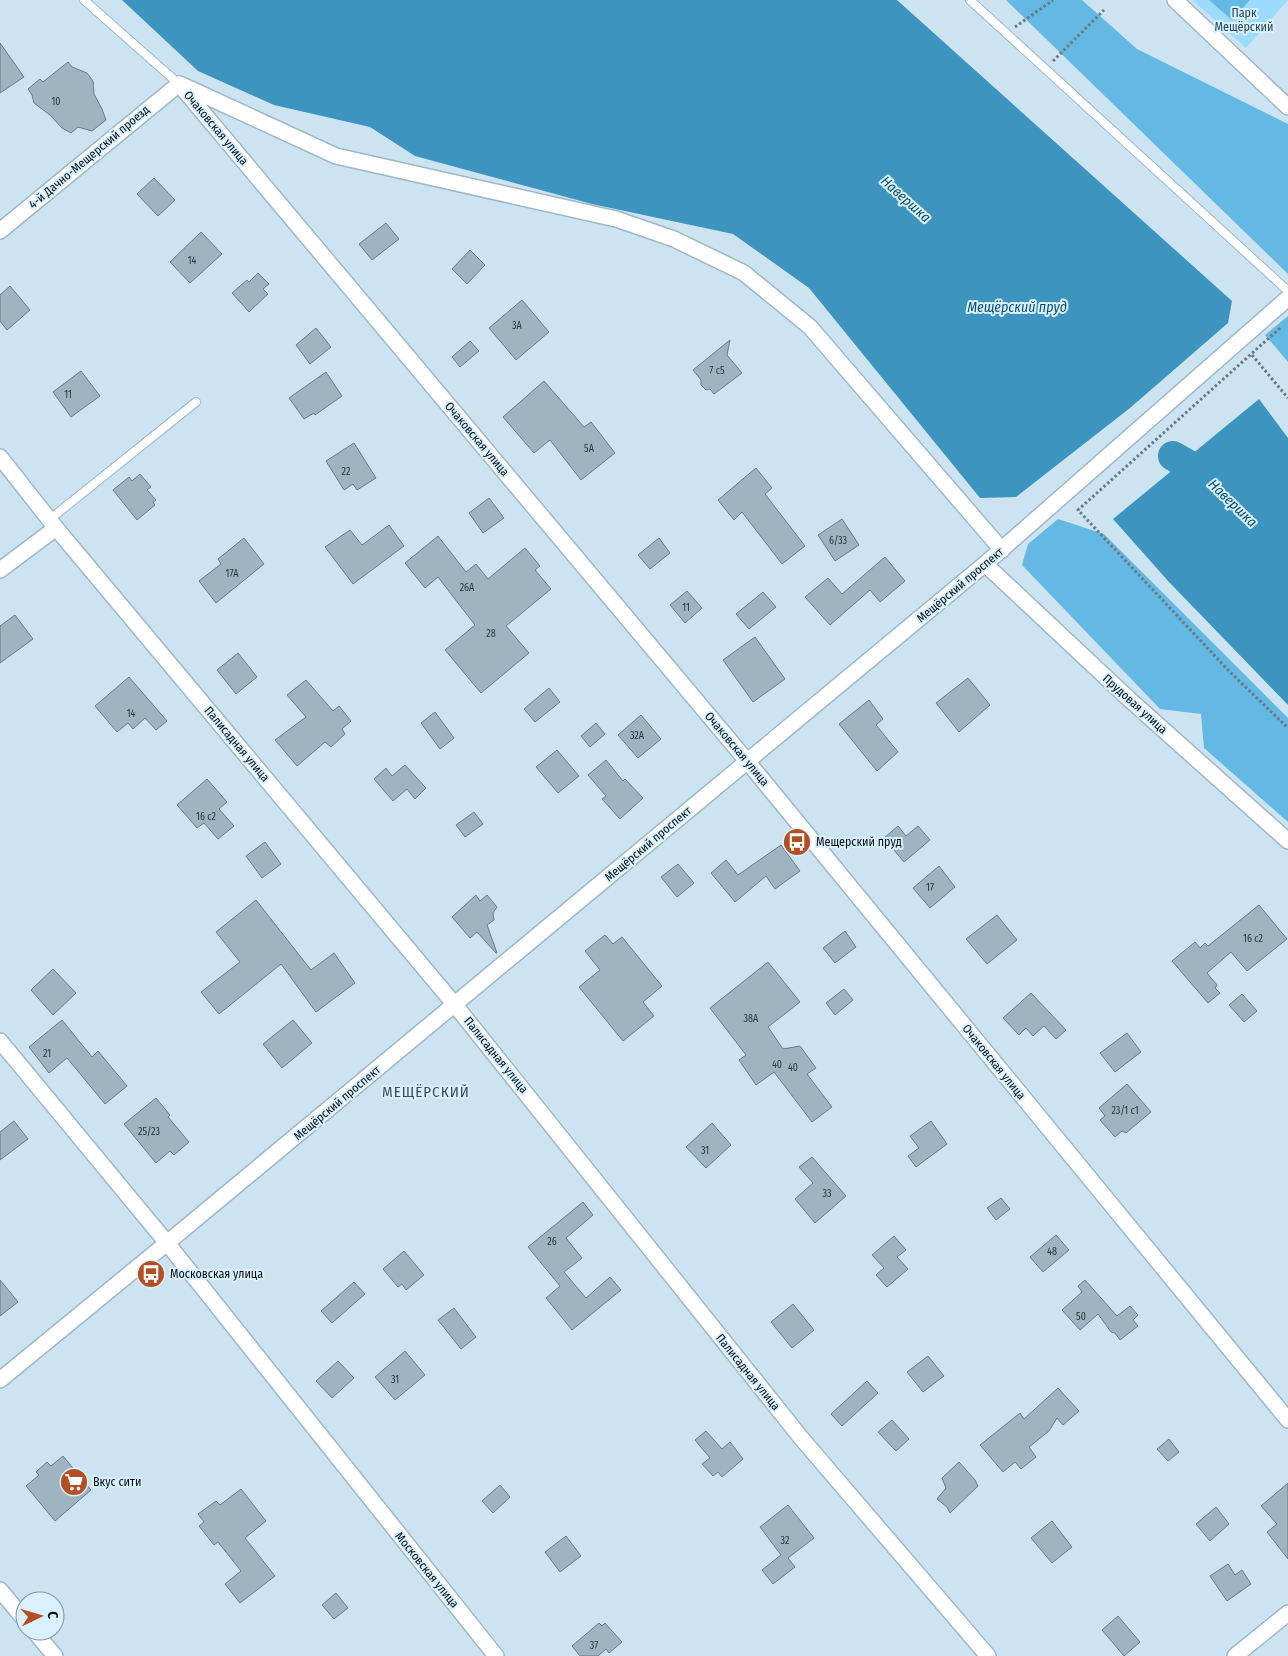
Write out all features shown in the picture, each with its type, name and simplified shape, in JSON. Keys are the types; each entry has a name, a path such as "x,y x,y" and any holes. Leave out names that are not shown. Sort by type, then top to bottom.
{"street":[{"path":"1175,0 1288,107"},
{"name":"4-й Дачно-Мещерский проезд","path":"0,231 179,84"},
{"path":"179,84 336,156 616,219 674,238 744,273 810,327 1002,550"},
{"name":"Очаковская улица","path":"179,84 747,761 1288,1420"},
{"name":"Мещёрский проспект","path":"0,1380 1002,550 1288,298"},
{"name":"Палисадная улица","path":"0,457 53,524 455,1004 802,1440 988,1656"},
{"path":"0,570 53,524"},
{"name":"Прудовая улица","path":"985,564 1129,699 1288,841"},
{"name":"Московская улица","path":"0,1041 167,1243 496,1656"},
{"path":"0,1590 15,1608"},
{"path":"1235,1656 1288,1613"},
{"path":"42,1641 55,1656"}],"lane":[{"path":"84,0 179,84"},
{"path":"970,0 1288,291"},
{"path":"53,524 196,402"}],"path":[{"path":"1006,33 1053,0"},
{"path":"1046,69 1104,10"},
{"path":"1281,328 1078,510 1229,671 1288,728"},
{"path":"1252,355 1288,398"}],"green space":[{"name":"Парк Мещёрский","path":"1192,0 1288,0 1246,48"}],"shaded area":[{"path":"1006,0 1082,0 1137,49 1288,124 1288,274"},
{"path":"1209,0 1250,0 1232,20"},
{"path":"1288,316 1288,362 1265,335"},
{"path":"1058,519 1104,534 1288,718 1288,822 1204,748 1201,714 1160,709 1022,565 1028,544"}],"water":[{"name":"Мещёрский пруд","path":"122,0 897,0 1232,301 1228,323 1130,408 1016,497 980,498 809,288 733,234 592,204 415,156 370,127 274,105 198,71"},
{"path":"1259,399 1288,438 1288,705 1169,582 1113,519"}],"building":[{"path":"0,43 24,77 0,93"},
{"path":"68,62 72,67 87,73 93,81 94,94 106,120 92,131 78,127 71,133 62,128 50,115 34,103 28,89 40,79 43,82"},
{"path":"154,178 175,200 158,216 137,194"},
{"path":"386,223 399,239 372,260 359,244"},
{"path":"201,232 222,254 190,283 170,262"},
{"path":"470,250 485,265 467,284 452,269"},
{"path":"258,273 269,284 263,289 268,294 249,312 232,293 247,280 249,282"},
{"path":"10,286 30,310 7,330 0,321 0,295"},
{"path":"522,300 549,332 516,360 489,328"},
{"path":"316,328 331,347 310,364 296,345"},
{"path":"730,340 727,355 742,373 714,394 710,389 706,390 701,385 701,380 693,370"},
{"path":"470,341 479,351 460,367 452,357"},
{"path":"81,371 100,396 71,417 53,392"},
{"path":"326,372 342,396 315,415 314,413 304,419 289,398"},
{"path":"544,381 584,427 591,422 615,453 581,480 550,440 534,453 503,417"},
{"path":"354,443 376,478 357,490 353,484 344,490 326,461"},
{"path":"756,468 772,488 765,494 805,546 782,564 742,512 734,520 718,500"},
{"path":"140,474 151,487 147,490 156,500 153,502 155,505 137,520 113,490 129,477 132,481"},
{"path":"489,498 504,518 483,533 469,513"},
{"path":"842,519 859,545 835,561 818,535"},
{"path":"389,525 404,546 353,584 325,547 350,530 362,545"},
{"path":"438,536 466,572 476,564 488,579 525,548 540,566 535,570 551,589 506,626 529,653 481,693 445,650 475,625 438,577 425,588 405,563"},
{"path":"244,538 264,564 216,603 199,581 221,564 218,559"},
{"path":"659,538 670,553 650,569 638,555"},
{"path":"885,557 905,581 880,602 870,590 830,625 805,597 828,578 842,594"},
{"path":"687,591 702,608 685,623 670,605"},
{"path":"763,592 776,607 749,629 736,614"},
{"path":"15,615 33,639 0,663 0,626"},
{"path":"755,637 785,679 753,702 723,660"},
{"path":"238,653 257,677 236,694 217,670"},
{"path":"129,677 167,721 156,730 145,718 133,729 128,723 117,732 95,706"},
{"path":"968,678 990,705 959,732 936,703"},
{"path":"306,680 333,711 339,706 351,721 342,729 345,734 331,747 325,742 297,766 275,740 306,717 287,695"},
{"path":"549,688 560,702 535,722 524,709"},
{"path":"869,700 883,719 876,725 898,752 877,771 839,724"},
{"path":"435,712 454,738 440,749 421,723"},
{"path":"641,715 661,739 638,758 618,735"},
{"path":"596,723 605,734 590,747 581,736"},
{"path":"557,750 579,776 558,793 536,767"},
{"path":"606,760 623,781 625,779 643,798 620,819 602,799 606,796 588,775"},
{"path":"405,765 426,788 415,799 407,789 393,801 374,779 386,768 392,776"},
{"path":"207,779 227,802 219,809 234,826 218,839 204,823 197,828 177,805"},
{"path":"474,812 483,824 465,837 456,825"},
{"path":"898,826 906,836 918,826 930,840 904,862 884,838"},
{"path":"265,842 281,864 262,878 246,856"},
{"path":"781,845 800,871 775,889 766,876 735,902 711,873 726,860 738,875"},
{"path":"678,864 694,883 677,897 661,877"},
{"path":"939,866 955,887 930,908 913,888"},
{"path":"476,895 480,901 487,895 497,907 493,913 494,920 487,925 497,953 477,932 470,938 452,917"},
{"path":"256,900 311,970 334,953 355,983 316,1012 281,964 219,1014 201,992 240,962 216,932"},
{"path":"1259,905 1287,939 1247,971 1231,952 1207,973 1217,985 1215,988 1220,993 1208,1003 1172,961 1195,942 1200,948 1205,943 1208,946"},
{"path":"997,915 1017,940 987,964 966,939"},
{"path":"845,931 856,947 835,963 823,948"},
{"path":"605,935 613,944 622,937 662,986 643,1002 654,1016 623,1041 579,987 600,970 585,951"},
{"path":"768,962 800,1002 768,1027 783,1049 800,1046 816,1068 807,1074 832,1107 812,1122 774,1072 756,1085 739,1060 746,1055 710,1008"},
{"path":"53,969 76,993 53,1015 31,990"},
{"path":"844,989 853,1000 835,1015 826,1003"},
{"path":"1031,993 1066,1030 1056,1039 1044,1026 1033,1036 1026,1028 1019,1035 1003,1018"},
{"path":"1242,994 1257,1011 1244,1022 1229,1005"},
{"path":"62,1020 92,1057 98,1051 127,1086 105,1104 67,1058 49,1073 29,1047"},
{"path":"293,1020 312,1043 282,1068 263,1044"},
{"path":"1127,1033 1141,1052 1115,1072 1100,1053"},
{"path":"1127,1084 1151,1112 1126,1133 1122,1131 1115,1137 1100,1120 1105,1116 1099,1108"},
{"path":"156,1098 170,1115 168,1117 189,1142 174,1155 170,1151 156,1163 124,1124"},
{"path":"14,1121 28,1139 0,1160 0,1132"},
{"path":"931,1121 947,1144 916,1167 908,1156 919,1148 910,1136"},
{"path":"712,1123 731,1145 706,1168 686,1147"},
{"path":"812,1157 846,1196 815,1223 795,1199 813,1183 799,1167"},
{"path":"1001,1198 1010,1209 996,1220 987,1208"},
{"path":"583,1202 593,1215 566,1238 582,1258 564,1272 586,1298 610,1277 621,1290 572,1330 546,1298 560,1286 528,1247"},
{"path":"1056,1235 1069,1250 1043,1272 1030,1257"},
{"path":"894,1236 906,1250 897,1257 908,1269 887,1287 876,1275 884,1268 872,1255"},
{"path":"404,1251 424,1275 406,1290 402,1284 398,1287 383,1269"},
{"path":"0,1280 18,1302 0,1316"},
{"path":"1085,1280 1117,1316 1130,1306 1138,1315 1133,1320 1138,1326 1120,1340 1115,1333 1111,1332 1098,1314 1080,1330 1062,1310 1082,1292 1078,1286"},
{"path":"354,1282 365,1294 332,1323 321,1311"},
{"path":"793,1304 814,1330 792,1348 771,1322"},
{"path":"454,1308 476,1337 461,1349 438,1320"},
{"path":"405,1351 425,1375 395,1400 375,1377"},
{"path":"928,1356 944,1376 923,1392 907,1372"},
{"path":"338,1361 354,1378 332,1398 316,1381"},
{"path":"867,1381 878,1393 842,1426 831,1414"},
{"path":"1058,1388 1079,1411 1063,1425 1057,1418 1049,1431 1029,1447 1036,1457 1021,1469 1015,1462 1003,1472 980,1445 1020,1413 1024,1419"},
{"path":"892,1420 909,1439 896,1451 878,1432"},
{"path":"706,1431 722,1449 730,1442 743,1459 722,1477 718,1472 713,1476 702,1464 710,1458 695,1440"},
{"path":"1169,1439 1179,1452 1168,1461 1157,1449"},
{"path":"63,1456 91,1490 55,1521 26,1486 39,1475 36,1472 47,1462 51,1466"},
{"path":"959,1462 978,1486 950,1513 947,1507 937,1499 946,1488 942,1478"},
{"path":"1288,1483 1288,1559 1267,1532 1277,1524 1261,1506"},
{"path":"500,1485 510,1497 493,1513 482,1501"},
{"path":"241,1489 266,1521 245,1538 275,1576 240,1603 225,1584 241,1571 218,1542 214,1545 199,1526 204,1522 198,1514 216,1501 220,1505"},
{"path":"788,1505 814,1538 788,1558 795,1567 773,1584 762,1570 781,1555 760,1527"},
{"path":"1216,1507 1229,1524 1210,1541 1196,1524"},
{"path":"1052,1521 1072,1547 1052,1563 1031,1538"},
{"path":"566,1536 581,1556 560,1572 545,1552"},
{"path":"1228,1564 1235,1575 1242,1570 1251,1584 1227,1601 1210,1576"},
{"path":"336,1593 348,1608 334,1619 322,1605"},
{"path":"1118,1616 1140,1642 1124,1656 1102,1630"},
{"path":"599,1623 602,1626 605,1623 622,1642 609,1653 606,1649 598,1656 580,1656 572,1646"}],"waterway":[{"name":"Навершка","path":"1173,456 1201,472 1215,486"}],"place":[{"name":"Мещерский пруд","path":"797,842"},
{"name":"Московская улица","path":"151,1274"},
{"name":"Вкус сити","path":"74,1482"}],"district":[{"name":"МЕЩЁРСКИЙ","path":"426,1092"}]}
